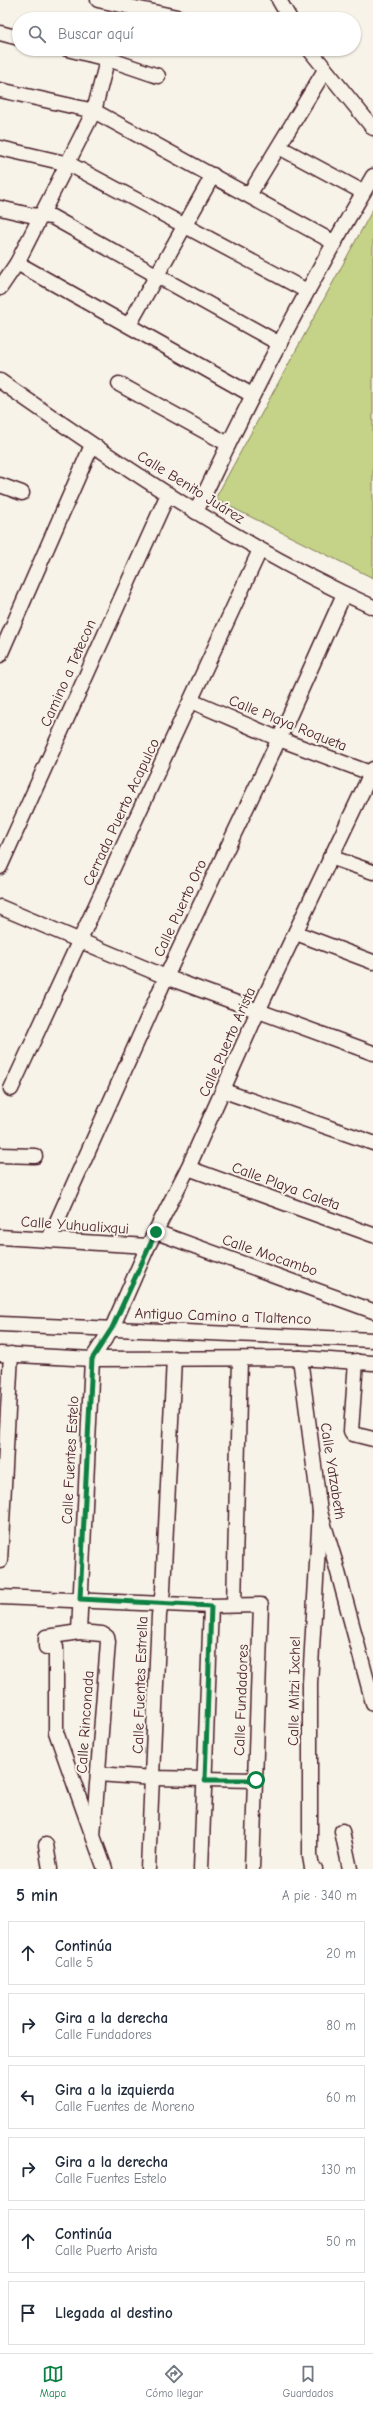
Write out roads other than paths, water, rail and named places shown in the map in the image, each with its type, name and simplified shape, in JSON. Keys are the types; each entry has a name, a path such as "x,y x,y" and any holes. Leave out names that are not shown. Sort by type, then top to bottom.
{"street":[{"path":"98,0 119,8 143,12"},
{"path":"279,0 286,12"},
{"path":"0,33 12,36"},
{"path":"0,288 17,263 69,164 94,111 108,56"},
{"path":"113,56 158,76"},
{"path":"314,56 373,128"},
{"path":"249,195 280,147 325,70"},
{"path":"0,90 94,111 249,195 279,214 335,243"},
{"path":"280,147 363,192"},
{"path":"0,148 69,164 307,291"},
{"path":"129,325 213,175"},
{"path":"196,512 252,395 307,291 373,176"},
{"path":"0,208 40,217 52,217 157,274 280,344"},
{"path":"17,263 252,395"},
{"path":"119,384 228,444"},
{"name":"Calle Benito Juárez","path":"2,386 196,512 260,550 344,594 373,607"},
{"path":"0,655 92,445"},
{"path":"0,485 22,493"},
{"name":"Camino a Tetecon","path":"0,867 5,840 168,494"},
{"name":"Cerrada Puerto Acapulco","path":"10,1089 80,941 260,550"},
{"name":"Calle Puerto Oro","path":"49,1239 166,977 279,739 344,594"},
{"name":"Calle Playa Roqueta","path":"191,701 279,739 372,772"},
{"name":"Calle Puerto Arista","path":"112,1328 148,1246 188,1168 224,1091 258,1011 296,933 330,857 372,772"},
{"path":"330,857 373,872"},
{"path":"0,907 166,977 373,1053"},
{"path":"296,933 373,962"},
{"path":"224,1091 373,1143"},
{"path":"0,1155 36,1156"},
{"name":"Calle Playa Caleta","path":"188,1168 373,1235"},
{"name":"Calle Mocambo","path":"156,1232 373,1311"},
{"name":"Calle Yuhualixqui","path":"0,1237 148,1246"},
{"name":"Antiguo Camino a Tlaltenco","path":"0,1324 373,1340"},
{"name":"Calle Fuentes Estelo","path":"80,1599 92,1359 112,1328"},
{"path":"0,1561 5,1354 92,1359 300,1358 373,1363"},
{"name":"Calle Fuentes Estrella","path":"148,1869 159,1615 162,1603 174,1358"},
{"name":"Calle Yatzabeth","path":"300,1358 320,1512 335,1561 373,1702"},
{"path":"0,1597 80,1599 211,1606 234,1605 240,1359"},
{"path":"356,1362 351,1431 353,1434 373,1439"},
{"name":"Calle Mitzi Ixchel","path":"315,1869 312,1868 310,1856 310,1683 320,1512"},
{"path":"79,1632 80,1599"},
{"name":"Calle Fundadores","path":"234,1605 261,1605 252,1869"},
{"path":"201,1869 211,1606"},
{"name":"Calle Rinconada","path":"93,1836 108,1642 107,1637 102,1634 79,1632 46,1637 46,1647 56,1647 56,1732 93,1836 105,1869"},
{"path":"98,1774 205,1780 256,1780"},
{"path":"342,1831 350,1869"},
{"path":"46,1845 50,1869"}]}
